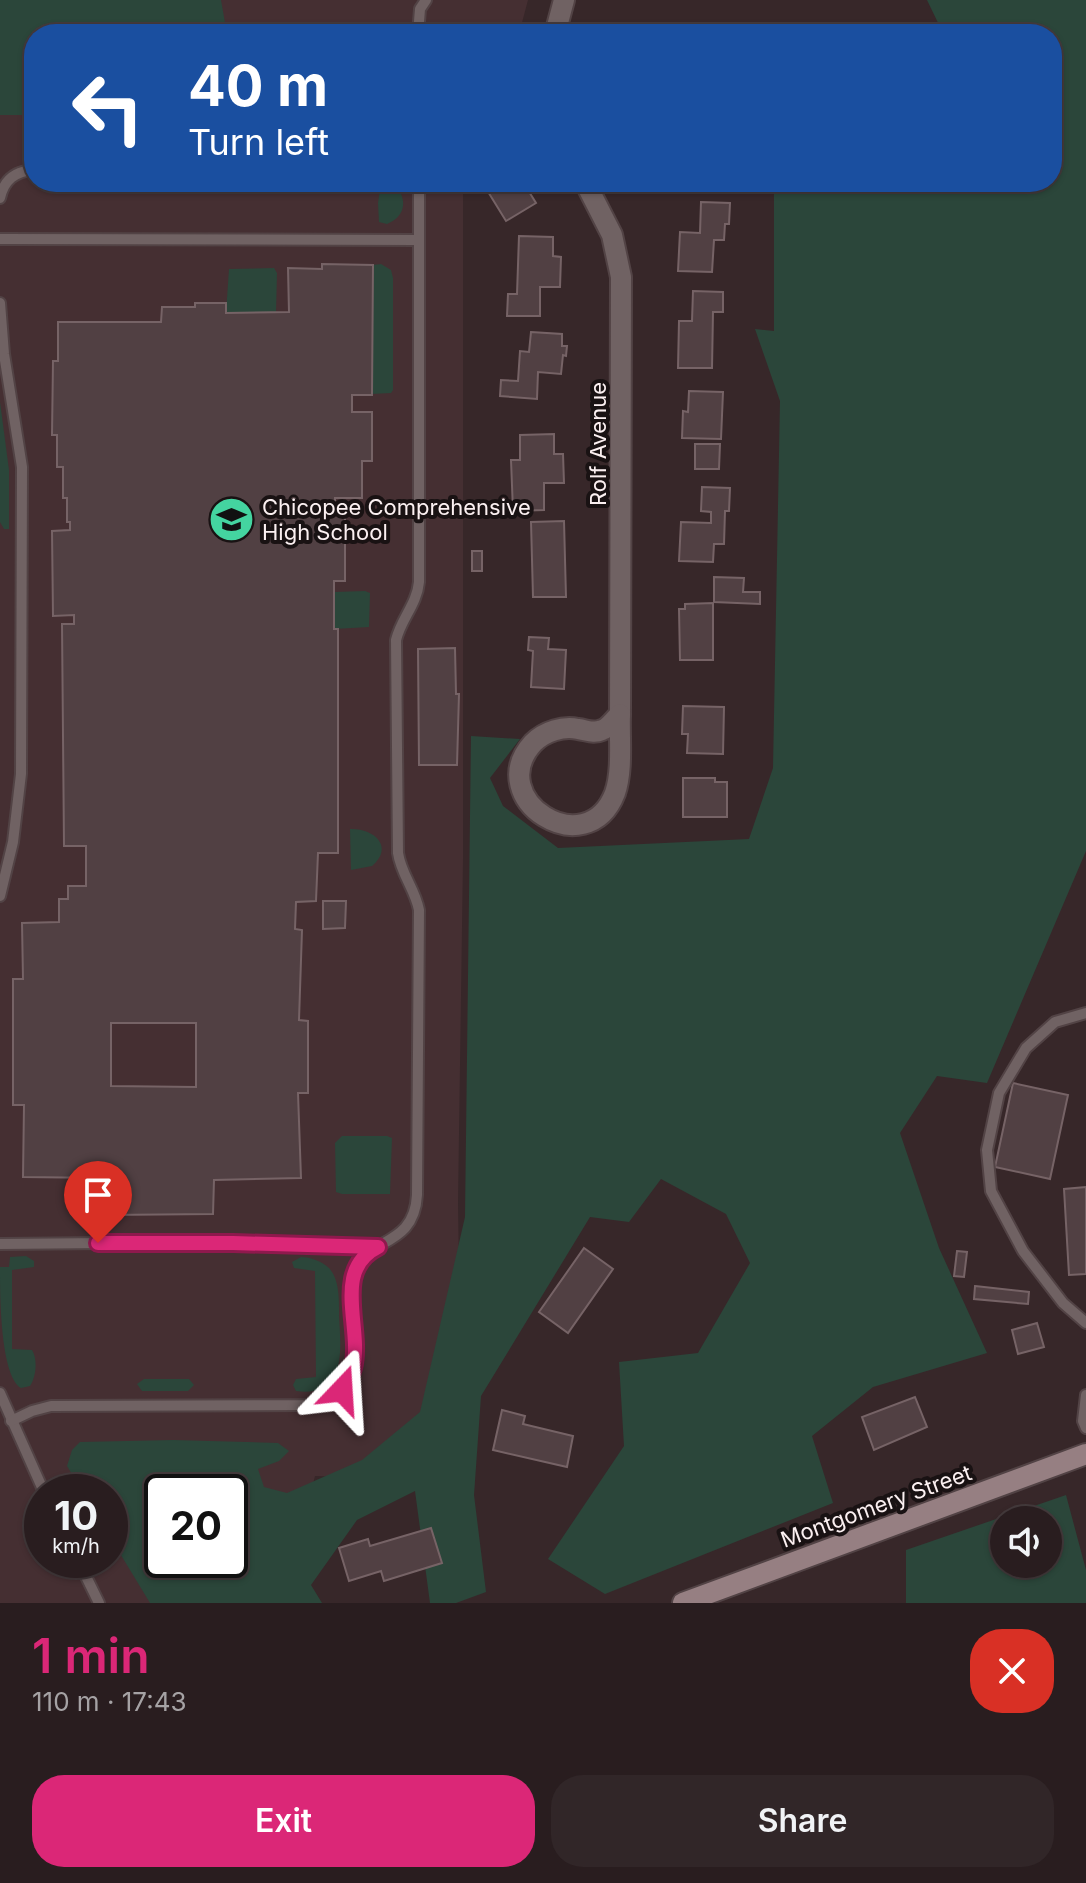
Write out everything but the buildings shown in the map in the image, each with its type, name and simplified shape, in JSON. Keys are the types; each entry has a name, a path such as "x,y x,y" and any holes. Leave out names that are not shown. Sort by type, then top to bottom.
{"main road":[{"name":"Montgomery Street","path":"683,1603 1086,1454"}],"street":[{"path":"558,24 564,0"},
{"name":"Rolf Avenue","path":"590,192 612,235 621,277 620,714 617,782 610,804 599,816 585,823 553,823 540,815 529,804 522,789 521,773 525,757 533,744 546,733 562,728 591,732 604,730 620,714"}],"lane":[{"path":"419,24 420,9 426,0"},
{"path":"0,198 2,183 24,172"},
{"path":"11,1421 51,1406 309,1405 332,1399 342,1390 353,1369 353,1277 363,1257 395,1238 414,1216 417,1195 419,910 398,853 396,640 399,628 416,599 419,582 419,192"},
{"path":"0,239 418,240"},
{"path":"0,303 4,354 22,467 21,774 13,842 0,896"},
{"path":"1086,1013 1055,1022 1026,1048 999,1093 987,1150 991,1191 1023,1251 1063,1303 1086,1323"},
{"path":"0,1244 210,1242 378,1247"},
{"path":"0,1393 36,1474"},
{"path":"1086,1395 1083,1421 1086,1428"},
{"path":"87,1578 99,1603"}],"shaded area":[{"name":"Chicopee Comprehensive High School","path":"0,0 528,0 522,24 24,24 24,192 463,192 463,859 458,1203 462,1480 315,1476 282,1603 0,1603"}],"green space":[{"path":"0,0 221,0 225,24 24,24 24,115 0,115"},
{"path":"927,0 1086,0 1086,851 987,1083 937,1076 900,1133 939,1248 987,1353 873,1387 812,1436 833,1503 605,1594 548,1559 624,1446 619,1362 698,1353 750,1263 726,1214 661,1179 629,1222 590,1217 481,1396 474,1495 486,1592 456,1603 430,1603 415,1491 357,1520 311,1585 322,1603 150,1603 128,1567 128,1474 72,1474 67,1466 72,1450 80,1442 173,1440 278,1443 289,1451 279,1461 258,1469 264,1487 287,1493 362,1460 420,1412 465,1217 471,736 520,739 490,778 503,806 558,848 749,839 773,768 780,401 755,329 774,331 774,192 1062,192 1062,24 939,24"},
{"path":"380,192 399,192 403,203 401,213 387,224 379,222"},
{"path":"381,264 391,270 393,278 393,390 391,393 371,394 373,265"},
{"path":"274,268 277,273 276,312 226,313 229,269"},
{"path":"0,402 9,470 9,529 4,529 0,522"},
{"path":"334,592 370,593 369,627 334,629"},
{"path":"350,829 373,835 381,845 379,859 372,866 351,870"},
{"path":"342,1136 392,1138 390,1194 336,1192 335,1143"},
{"path":"26,1256 34,1261 34,1267 12,1270 12,1349 32,1350 36,1368 30,1386 21,1388 14,1380 5,1351 0,1267 9,1267 10,1257"},
{"path":"301,1257 316,1260 329,1268 335,1278 339,1297 340,1356 337,1368 333,1379 325,1387 313,1391 296,1391 293,1385 296,1379 316,1377 315,1271 294,1268 292,1262"},
{"path":"144,1379 189,1379 194,1385 188,1391 142,1391 137,1384"},
{"path":"1066,1495 1086,1570 1086,1603 906,1603 906,1550 990,1521 990,1578 1062,1578 1062,1506 1034,1506"}],"place":[{"name":"Chicopee Comprehensive High School","path":"231,520"}],"route":[{"path":"98,1243 279,1243 378,1247 369,1251 355,1269 352,1293 355,1355 353,1369 342,1390"}]}
